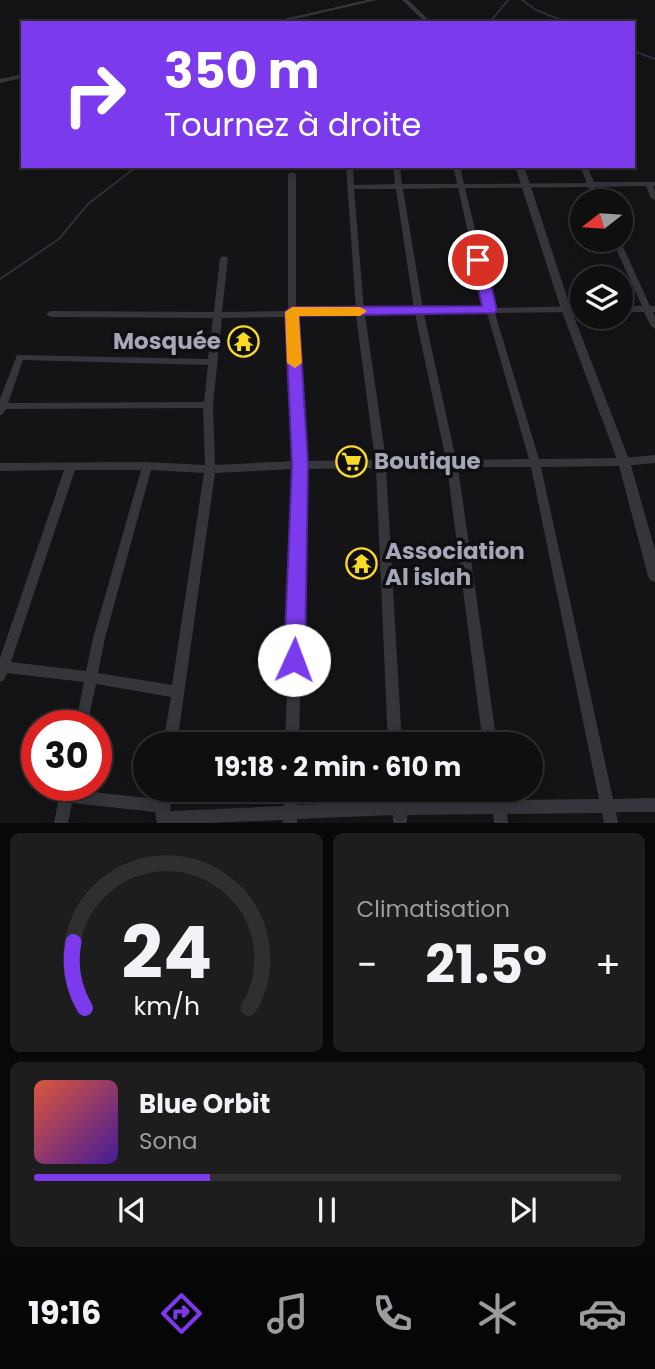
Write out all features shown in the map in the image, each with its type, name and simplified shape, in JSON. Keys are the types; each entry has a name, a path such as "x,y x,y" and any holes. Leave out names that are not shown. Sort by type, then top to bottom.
{"street":[{"path":"278,21 374,0"},
{"path":"405,0 427,21"},
{"path":"0,80 21,76"},
{"path":"349,168 360,311 381,464 394,732"},
{"path":"396,168 419,311 452,463 488,732"},
{"path":"456,168 490,310 535,463 611,823"},
{"path":"520,168 566,309 624,462 655,576"},
{"path":"584,168 593,189"},
{"path":"292,174 292,312 300,464 292,732"},
{"path":"351,187 651,184 655,198"},
{"path":"622,252 651,309 655,326"},
{"path":"171,732 210,469 208,405 224,258"},
{"path":"50,314 218,315 570,309"},
{"path":"633,309 651,309"},
{"path":"208,405 1,409 20,357 212,362"},
{"path":"0,467 147,466 210,469 300,464 624,462 655,459"},
{"path":"71,466 1,670 91,677 176,692"},
{"path":"84,710 147,466"},
{"path":"112,798 162,806 162,820"},
{"path":"61,823 65,801"},
{"path":"162,820 164,802"},
{"path":"498,802 501,823"},
{"path":"162,820 399,816 498,806 655,805"}],"waterway":[{"path":"491,21 508,0"},
{"path":"522,0 536,10 564,21"},
{"path":"635,51 655,59"},
{"path":"0,279 59,239 88,204 135,168"}],"slow traffic":[{"path":"295,363 292,312 360,311"}],"place":[{"name":"Mosquée","path":"244,341"},
{"name":"Boutique","path":"351,461"},
{"name":"Association Al islah","path":"362,564"}],"route":[{"path":"294,660 300,464 292,312 490,310 478,260"}]}
